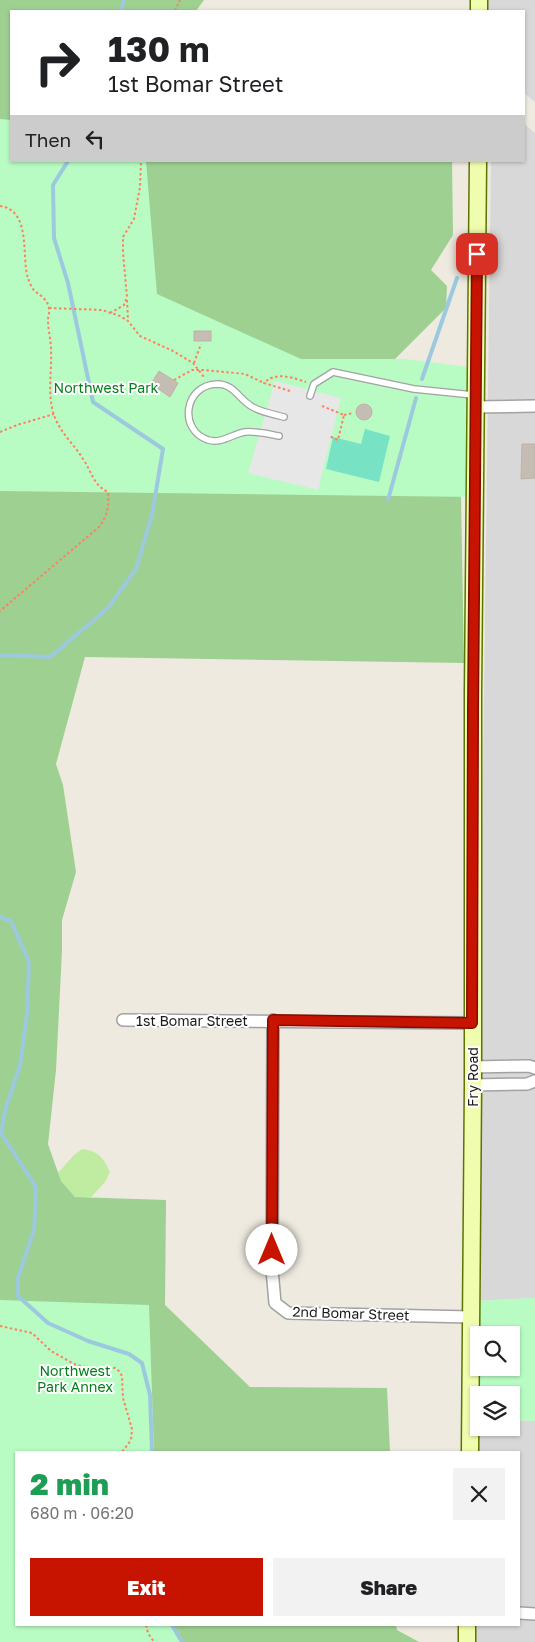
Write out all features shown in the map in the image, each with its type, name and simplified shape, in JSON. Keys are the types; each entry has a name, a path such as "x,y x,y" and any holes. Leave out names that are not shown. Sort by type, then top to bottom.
{"street":[{"name":"Fry Road","path":"470,1451 478,162"},
{"path":"476,401 535,406"},
{"name":"1st Bomar Street","path":"123,1020 472,1023"},
{"name":"2nd Bomar Street","path":"273,1020 272,1269 275,1303 288,1312 471,1316"},
{"path":"472,1067 529,1066 535,1068"},
{"path":"473,1085 527,1084 535,1081"},
{"path":"520,1613 535,1614"},
{"path":"467,1626 467,1642"}],"lane":[{"path":"310,396 314,384 333,372 476,401"},
{"path":"279,436 262,432 245,432 224,440 211,441 199,436 190,425 188,411 192,398 203,387 216,384 226,385 234,390 257,410 284,417"}],"path":[{"path":"128,321 123,236 134,219 140,187 141,162"},
{"path":"0,206 9,208 15,214 22,229 25,242 27,276 33,288 42,295 49,308 48,320 51,350 49,378 54,414 65,436 85,462 94,482 108,492 109,506 99,527 0,611"},
{"path":"110,313 124,305 127,297"},
{"path":"49,308 102,310 120,316 128,321 140,336 173,351 193,363 210,385"},
{"path":"193,363 201,344"},
{"path":"174,380 187,372 205,370 246,374 264,383 290,391"},
{"path":"264,383 269,379 284,376 314,384"},
{"path":"322,406 344,415 353,413"},
{"path":"0,432 54,414"},
{"path":"328,436 338,440 344,415"},
{"path":"0,1326 32,1333 51,1351 76,1364 91,1368 115,1368 120,1371 123,1398 132,1429 131,1440 123,1451"},
{"path":"146,1626 154,1642"}],"shaded area":[{"path":"484,0 535,0 535,102 525,94 525,10 485,10"},
{"path":"525,125 535,133 535,1298 476,1301 491,162 525,162"},
{"path":"275,381 341,398 318,490 248,473"},
{"path":"520,1420 535,1421 535,1642 475,1642 475,1626 520,1626 520,1451 475,1451 475,1436 520,1436"}],"green space":[{"path":"0,0 204,0 197,10 10,10 10,162 452,162 453,235 431,270 447,286 446,308 378,376 443,479 461,496 464,663 85,657 56,764 63,785 76,872 62,920 56,1070 48,1144 61,1181 75,1197 166,1200 165,1305 250,1387 387,1388 390,1451 15,1451 15,1626 396,1626 397,1630 419,1642 0,1642"},
{"name":"Northwest Park","path":"0,119 10,120 10,162 146,162 157,294 301,359 406,359 476,368 475,497 0,491"},
{"path":"365,429 390,436 379,482 326,469 333,437 361,444"},
{"path":"82,1149 93,1151 100,1156 110,1172 105,1182 91,1197 75,1197 61,1181 58,1173"},
{"path":"535,1298 535,1421 520,1420 520,1386 475,1386 475,1376 520,1376 520,1326 476,1326 476,1301"},
{"name":"Northwest Park Annex","path":"0,1300 149,1305 154,1451 15,1451 15,1626 173,1626 182,1642 0,1642"}],"building":[{"path":"194,331 211,331 211,341 194,341"},
{"path":"159,371 178,383 170,397 151,384"},
{"path":"361,404 367,404 372,409 370,418 361,420 356,415 356,409"},
{"path":"522,444 535,444 535,478 521,479"}],"waterway":[{"path":"121,10 124,0"},
{"path":"0,655 50,657 108,608 136,569 152,515 163,449 93,402 68,283 54,238 53,185 67,162"},
{"path":"422,379 457,278"},
{"path":"388,500 416,398"},
{"path":"0,917 11,921 29,962 27,1014 20,1066 6,1107 1,1133 36,1187 34,1230 18,1278 18,1296 48,1323 88,1341 129,1354 142,1363 150,1395 152,1451"},
{"path":"173,1626 182,1642"}],"route":[{"path":"272,1250 273,1020 472,1023 477,254"}]}
